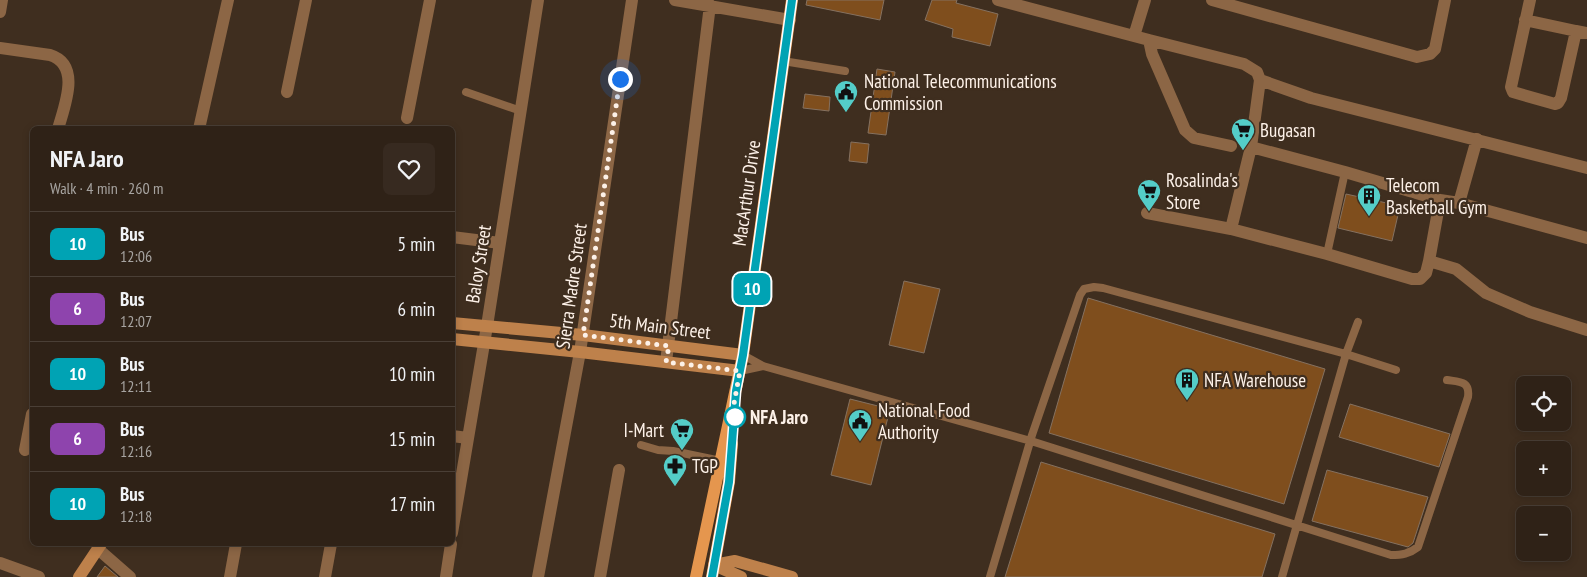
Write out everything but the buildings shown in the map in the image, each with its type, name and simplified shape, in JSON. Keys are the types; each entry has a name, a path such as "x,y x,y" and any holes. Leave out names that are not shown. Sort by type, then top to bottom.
{"main road":[{"name":"MacArthur Drive","path":"696,577 743,355 792,0"},
{"name":"MacArthur Drive","path":"713,571 729,482 736,391"}],"street":[{"path":"0,12 2,0"},
{"path":"200,126 228,0"},
{"path":"287,92 306,0"},
{"path":"407,118 430,0"},
{"name":"Baloy Street","path":"455,518 538,0"},
{"name":"Sierra Madre Street","path":"538,577 583,335 632,0"},
{"path":"675,0 790,20"},
{"path":"998,0 1244,64 1257,72 1260,80 1251,147 1231,229"},
{"path":"1134,36 1145,0"},
{"path":"1212,0 1234,3 1417,57 1430,54 1435,49 1445,0"},
{"path":"1525,20 1582,32 1560,101 1555,104 1517,94 1512,90 1525,20 1530,0"},
{"path":"666,362 710,5"},
{"path":"1149,40 1152,54 1185,130 1194,138 1231,146"},
{"path":"0,48 50,55 62,62 70,83 59,126"},
{"path":"1260,80 1311,98 1587,168"},
{"path":"1459,203 1477,139"},
{"path":"1251,147 1440,200 1459,203 1587,238"},
{"path":"1147,213 1231,229 1412,279 1420,279 1426,273 1440,200"},
{"path":"455,237 500,243"},
{"path":"1429,261 1456,269 1486,293 1530,312 1587,330"},
{"name":"5th Main Street","path":"455,322 583,335 743,355"},
{"name":"5th Main Street","path":"455,339 740,371"},
{"path":"25,450 30,424"},
{"path":"455,436 468,438"},
{"path":"600,577 619,470"},
{"path":"79,577 100,546 130,577"},
{"path":"230,577 236,546"},
{"path":"325,577 331,546"},
{"path":"446,577 451,546"},
{"path":"713,571 735,561 792,577"},
{"path":"698,562 713,571 741,577"},
{"path":"0,563 39,577"}],"lane":[{"path":"783,61 845,71"},
{"path":"466,92 520,111"},
{"path":"1327,254 1345,172"},
{"path":"990,577 1031,441 1080,295 1084,289 1104,288 1346,354 1396,370"},
{"path":"1282,577 1346,354 1358,322"},
{"path":"743,355 763,366 1031,441 1391,555 1403,555 1412,552 1418,547 1468,397 1469,389 1467,385 1447,380"},
{"path":"740,371 763,366"},
{"path":"641,445 658,450 673,451 721,461"}],"bus line":[{"name":"10","path":"712,577 729,482 736,391 743,355 792,0"}],"place":[{"name":"National Telecommunications Commission","path":"846,113"},
{"name":"Bugasan","path":"1243,151"},
{"name":"Rosalinda's Store","path":"1149,212"},
{"name":"Telecom Basketball Gym","path":"1369,217"},
{"name":"NFA Warehouse","path":"1187,401"},
{"name":"NFA Jaro","path":"735,417"},
{"name":"National Food Authority","path":"860,442"},
{"name":"I-Mart","path":"682,451"},
{"name":"TGP","path":"675,487"}],"route":[{"path":"620,79 583,335 669,346 666,362 740,371 733,409 735,417"}]}
